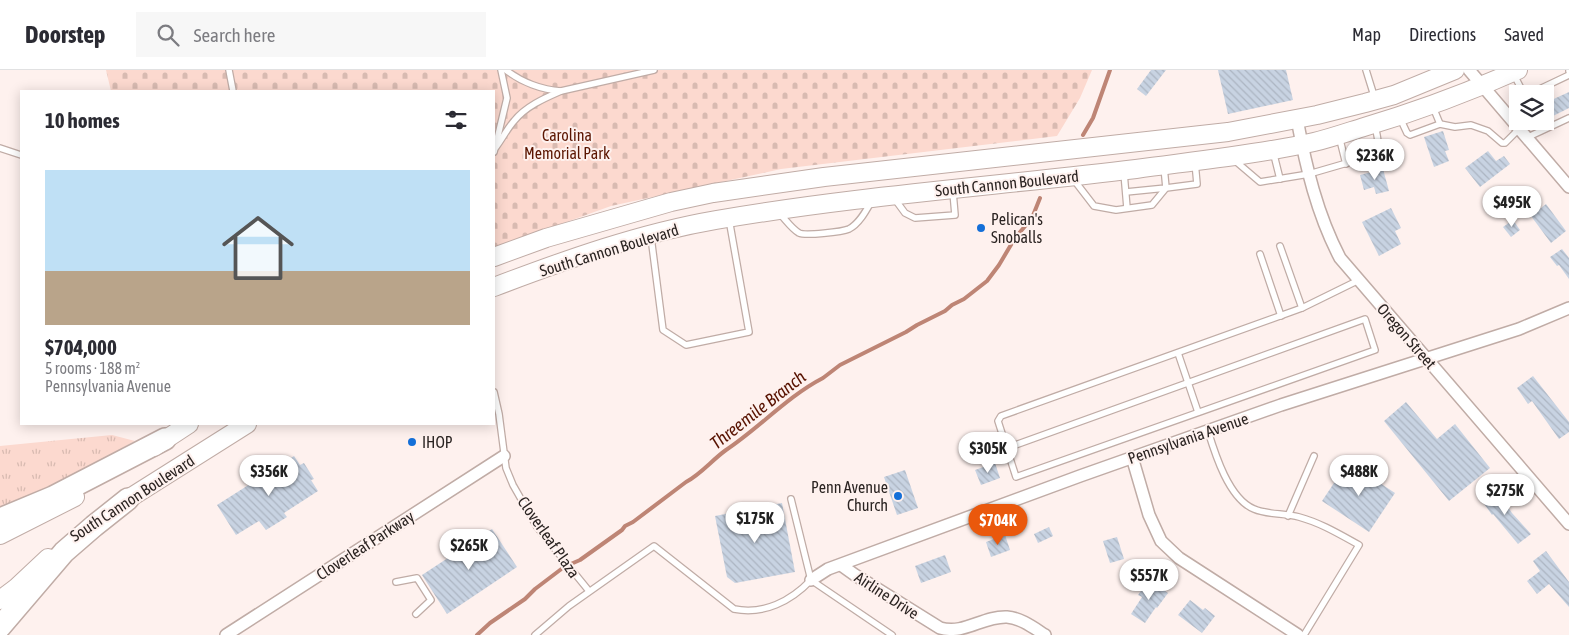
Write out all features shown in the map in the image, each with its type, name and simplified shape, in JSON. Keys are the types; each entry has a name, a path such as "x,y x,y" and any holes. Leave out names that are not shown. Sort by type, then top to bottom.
{"highway":[{"path":"0,518 53,497 165,439"},
{"path":"0,627 64,552 128,499"}],"main road":[{"name":"South Cannon Boulevard","path":"495,257 546,238 671,202 713,193 824,177 1228,132 1297,119 1394,95 1455,70"},
{"name":"South Cannon Boulevard","path":"495,287 590,253 650,235 728,218 873,198 1195,162 1301,144 1374,124 1433,105 1515,71"},
{"name":"South Cannon Boulevard","path":"0,535 87,490 187,425"},
{"name":"South Cannon Boulevard","path":"0,600 16,588 83,527 245,425"}],"street":[{"path":"1469,70 1482,86 1509,110"},
{"name":"Oregon Street","path":"1297,119 1314,197 1328,235 1340,258 1569,524"},
{"path":"1521,130 1569,187"},
{"name":"Pennsylvania Avenue","path":"811,580 828,569 841,564 1132,457 1281,405 1519,329 1569,308"},
{"name":"Cloverleaf Parkway","path":"226,635 504,456"},
{"path":"1132,457 1149,514 1161,541 1178,558 1298,635"},
{"name":"Airline Drive","path":"841,564 855,575 949,632 959,631 993,619 1007,617 1029,624 1046,635"}],"lane":[{"path":"229,70 234,90"},
{"path":"495,150 507,98 502,70"},
{"path":"506,70 512,75 547,90 561,91"},
{"path":"495,150 514,120 527,109 544,99 561,91 654,70"},
{"path":"1366,70 1375,100"},
{"path":"1515,71 1520,85"},
{"path":"1548,85 1569,75"},
{"path":"1433,105 1440,124"},
{"path":"1399,116 1407,133 1410,135 1440,124 1455,128 1471,125 1488,130 1505,144 1523,134 1569,118"},
{"path":"1230,157 1260,182 1309,174 1371,156 1377,149 1378,142 1374,124"},
{"path":"1338,134 1346,164"},
{"path":"0,148 20,156"},
{"path":"1273,149 1280,179"},
{"path":"1126,192 1197,184 1195,162"},
{"path":"1071,177 1094,206 1116,210 1152,206 1166,188 1164,165"},
{"path":"1124,170 1127,208"},
{"path":"893,196 906,213 915,218 955,215 953,189"},
{"path":"777,210 792,228 801,234 808,235 849,229 857,222 873,198"},
{"path":"650,235 663,330 686,345 749,332 728,218"},
{"path":"1280,246 1302,308"},
{"path":"1260,254 1281,316"},
{"path":"1007,448 1365,319 1375,350 1016,477 998,421 1001,416 1302,308 1359,280"},
{"path":"1178,353 1198,412"},
{"name":"Cloverleaf Plaza","path":"495,396 500,414 506,468 520,499 537,527 589,591"},
{"path":"1208,431 1219,466 1235,494 1252,509 1272,514 1298,516 1325,526 1359,545 1304,635"},
{"path":"1288,516 1314,456"},
{"path":"792,499 811,580 892,635"},
{"name":"Cloverleaf Plaza","path":"535,635 589,591 654,546 734,609 745,611 764,609 788,600 799,593 811,580"},
{"path":"396,582 417,578 431,600 416,614"}],"green space":[{"name":"Carolina Memorial Park","path":"106,70 1092,70 1080,98 1057,136 781,169 611,206 495,248 495,90 111,90"},
{"path":"112,435 135,441 0,515 0,446"}],"building":[{"path":"1151,70 1166,70 1146,96 1137,89"},
{"path":"1218,70 1286,70 1293,100 1228,114"},
{"path":"1569,92 1569,108 1554,116 1554,99"},
{"path":"1443,131 1449,150 1445,151 1449,161 1434,167 1424,137"},
{"path":"1488,151 1496,161 1504,156 1510,164 1480,187 1465,168"},
{"path":"1383,169 1389,191 1376,194 1374,187 1364,190 1360,175"},
{"path":"1546,204 1566,231 1551,243 1531,216"},
{"path":"1391,208 1401,228 1395,231 1401,244 1379,256 1362,222"},
{"path":"1513,220 1520,230 1511,237 1503,227"},
{"path":"1562,249 1569,258 1569,279 1559,265 1557,266 1550,257"},
{"path":"1533,376 1569,422 1569,432 1559,439 1532,401 1528,404 1517,388"},
{"path":"1406,402 1437,439 1455,424 1490,468 1449,501 1384,421"},
{"path":"294,456 300,465 304,463 314,479 311,480 318,491 284,513 287,517 266,530 259,521 236,535 217,505"},
{"path":"1348,462 1395,493 1369,532 1322,501"},
{"path":"995,463 1000,478 981,485 975,470"},
{"path":"905,470 918,508 897,515 884,477"},
{"path":"1494,487 1512,513 1531,534 1518,544 1492,515 1480,498"},
{"path":"782,503 795,572 735,583 727,577 715,516"},
{"path":"1049,527 1053,536 1038,543 1034,534"},
{"path":"492,529 517,567 447,614 422,575"},
{"path":"1005,535 1010,550 991,557 986,542"},
{"path":"1117,537 1124,559 1110,563 1103,541"},
{"path":"1546,551 1569,582 1569,607 1549,584 1537,594 1527,581 1540,571 1533,561"},
{"path":"945,555 951,572 921,583 915,566"},
{"path":"1149,580 1168,593 1145,623 1131,614 1142,597 1138,595"},
{"path":"1190,600 1215,616 1202,633 1178,615"}],"waterway":[{"name":"Threemile Branch","path":"1083,135 1093,118 1110,70"},
{"name":"Threemile Branch","path":"477,635 564,567 580,560 697,475 810,385 840,365 906,332 964,299 987,281 1015,238 1032,218 1040,198"}],"place":[{"name":"Pelican's Snoballs","path":"981,228"},
{"name":"IHOP","path":"412,442"},
{"name":"Penn Avenue Church","path":"898,496"}]}
